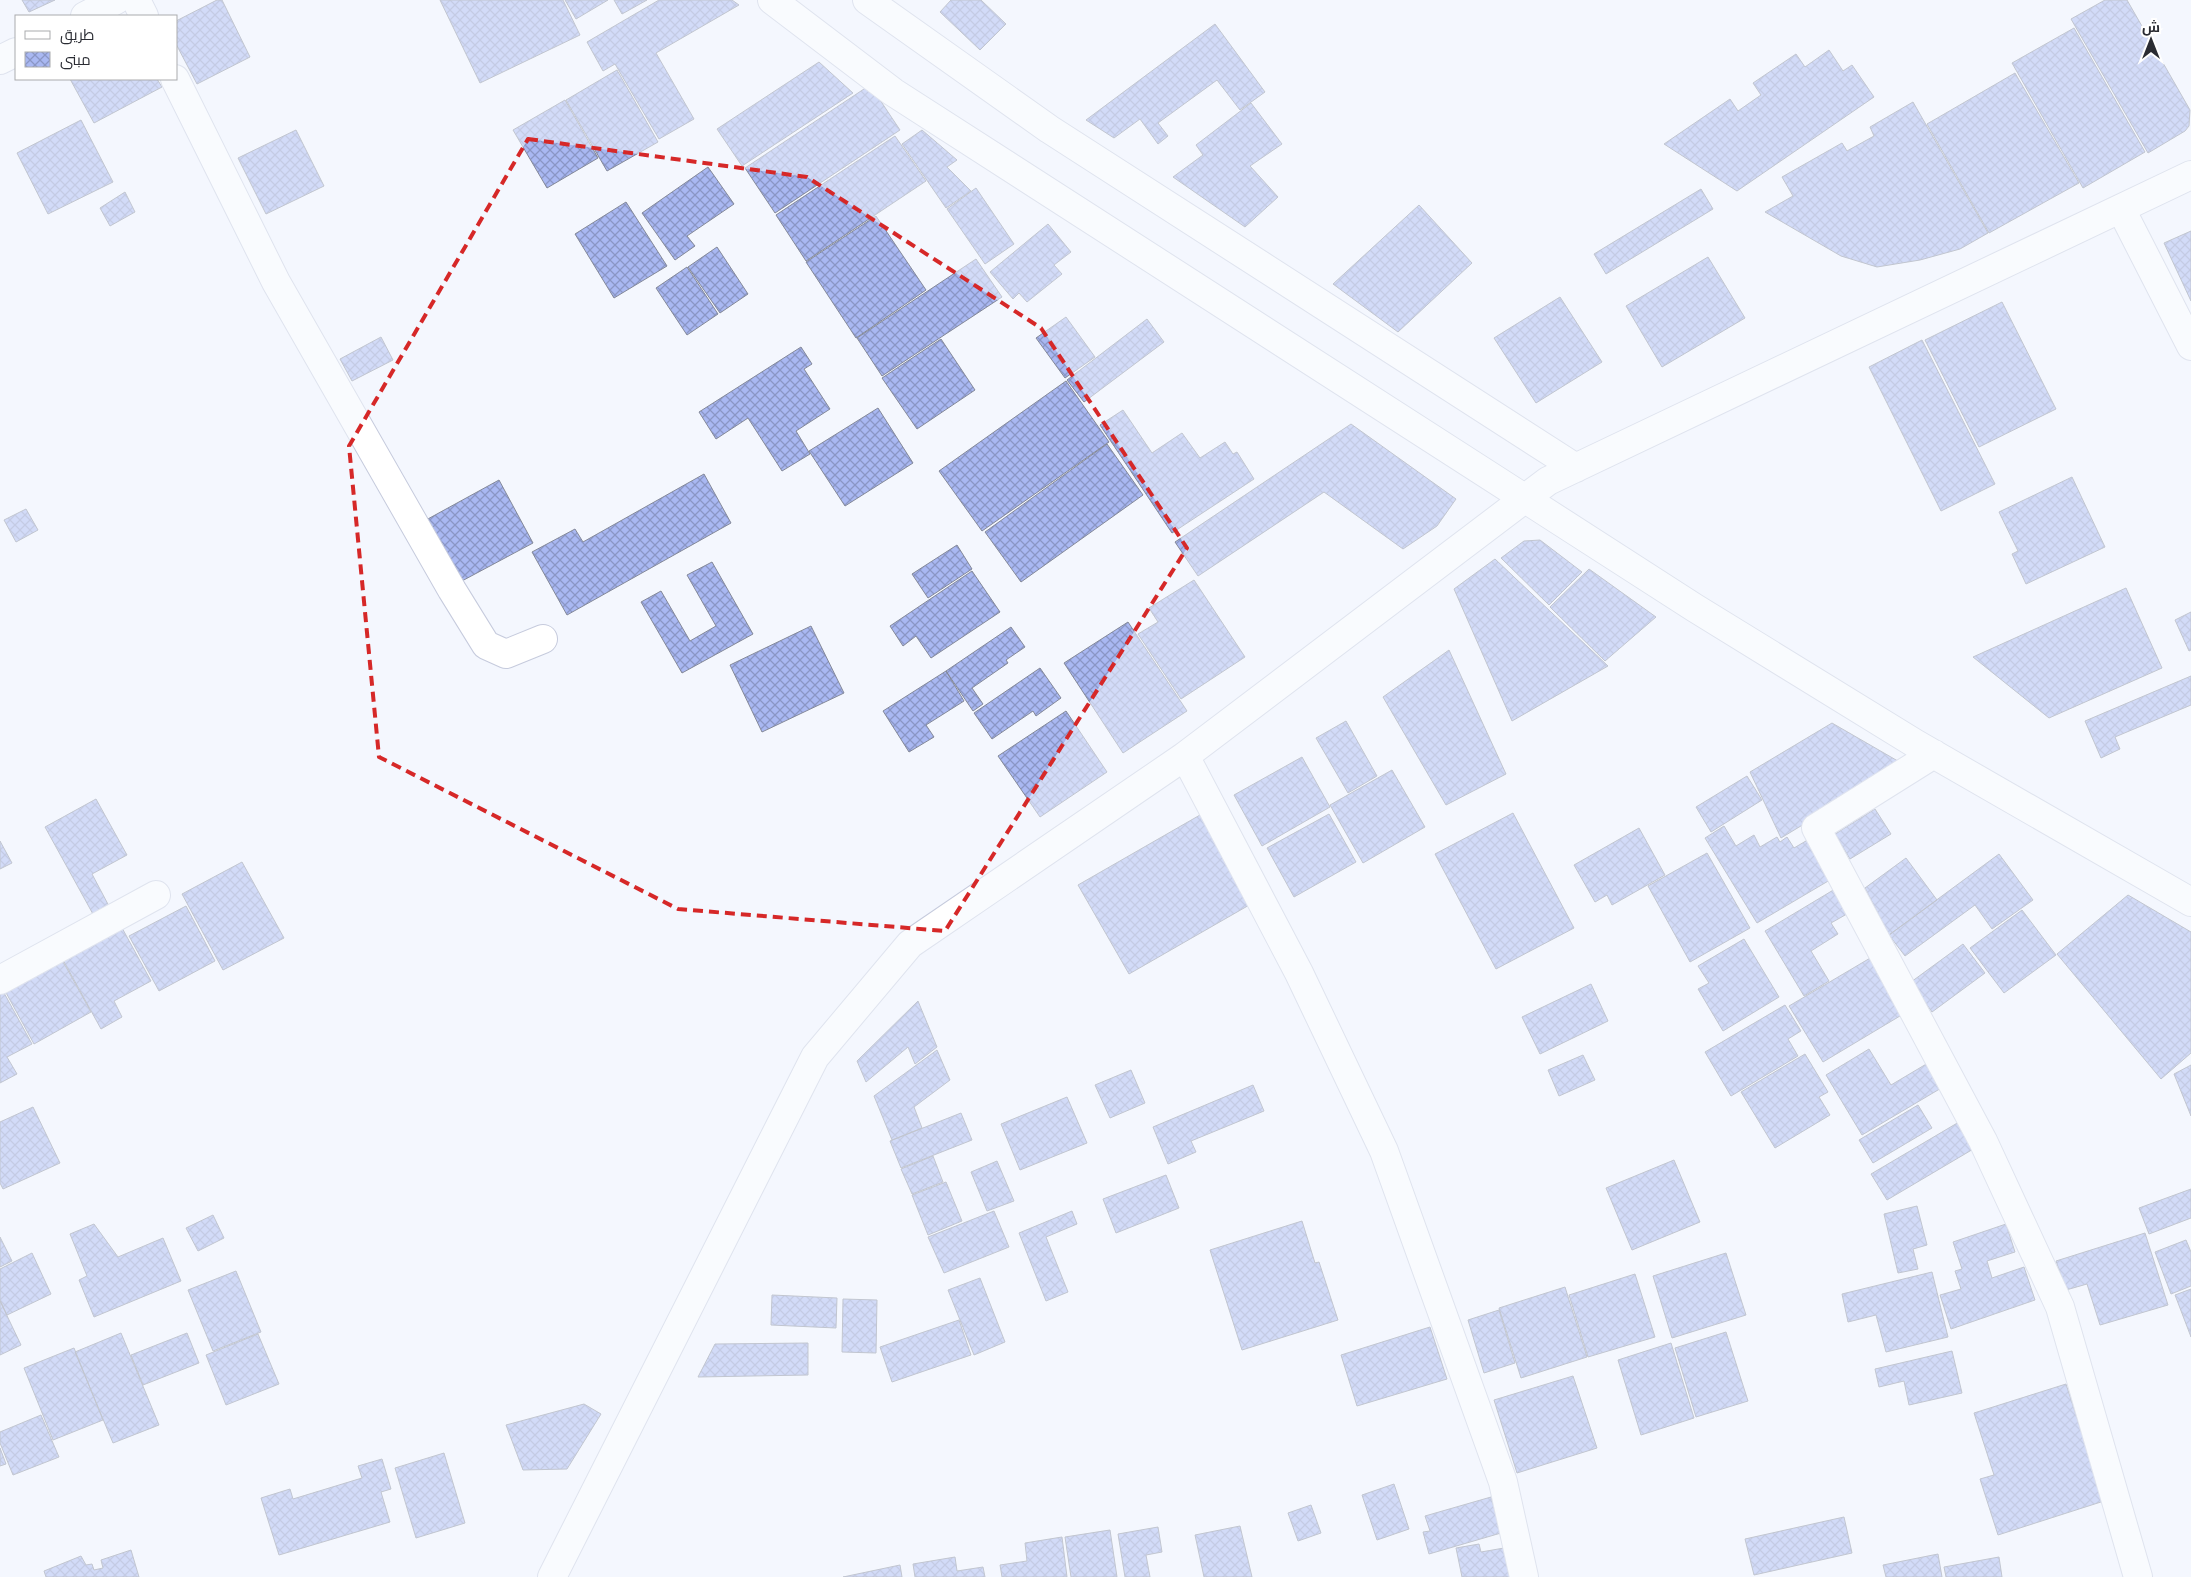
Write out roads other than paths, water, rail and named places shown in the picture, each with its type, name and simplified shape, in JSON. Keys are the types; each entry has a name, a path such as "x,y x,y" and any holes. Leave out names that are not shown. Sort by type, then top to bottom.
{"street":[{"path":"87,15 116,0"},
{"path":"136,0 144,15"},
{"path":"772,0 893,92 1695,608 1934,754 2191,902"},
{"path":"867,0 1049,129 1576,468"},
{"path":"0,60 15,52"},
{"path":"175,80 276,282 452,590 486,645 506,654 543,639"},
{"path":"552,1577 816,1057 910,944 1186,756 1548,481 2191,175"},
{"path":"2121,209 2191,346"},
{"path":"1934,754 1816,828 1983,1142 2060,1307 2138,1577"},
{"path":"1186,756 1299,973 1384,1152 1503,1482 1524,1577"},
{"path":"0,980 156,895"}]}
